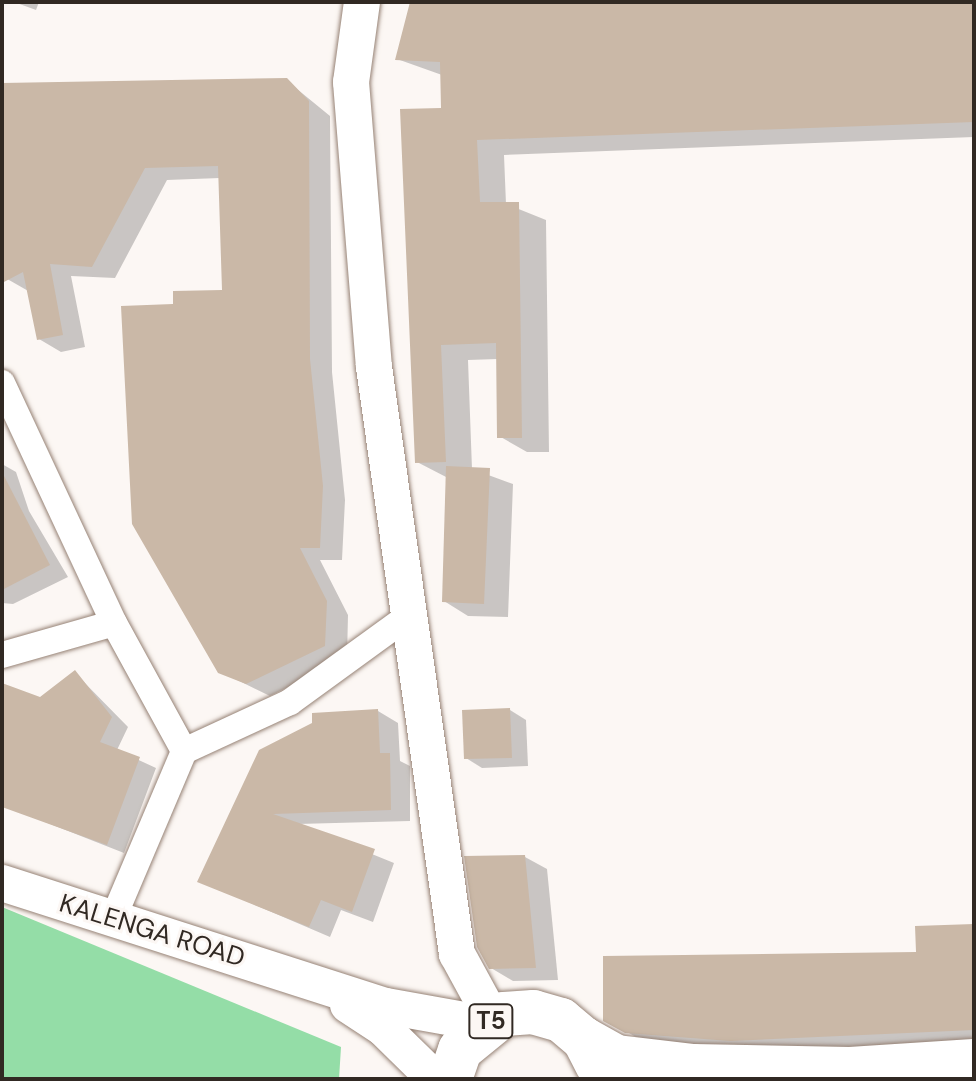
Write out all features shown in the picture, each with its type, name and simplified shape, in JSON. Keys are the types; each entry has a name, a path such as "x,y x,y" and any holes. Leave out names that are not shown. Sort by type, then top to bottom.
{"highway":[{"name":"T5","path":"450,1079 460,1050 490,1022 533,1012 561,1020 584,1039 617,1057 693,1066 850,1069 974,1061"},
{"path":"584,1039 599,1079"}],"street":[{"path":"362,2 352,98 374,367 457,954 490,1022"},
{"path":"5,392 114,623 184,751"},
{"path":"112,921 184,751 290,702 411,614"},
{"path":"2,655 114,623"},
{"name":"KALENGA ROAD","path":"2,883 112,921 302,977 386,1006 490,1022"},
{"name":"KALENGA ROAD","path":"302,977 383,1028 435,1079"}],"green space":[{"path":"2,907 341,1047 339,1079 2,1079"}],"building":[{"path":"410,2 974,2 974,122 477,140 480,202 519,202 522,438 497,438 496,343 441,345 446,462 415,463 400,109 441,108 440,62 395,60"},
{"path":"287,78 309,101 310,359 323,486 320,548 300,548 327,601 325,646 246,684 218,673 132,524 121,306 173,304 173,291 222,290 218,166 145,168 92,267 50,264 63,335 37,340 23,272 2,283 2,83"},
{"path":"446,466 490,468 484,604 442,602"},
{"path":"2,472 50,565 2,590"},
{"path":"75,670 112,717 100,742 140,757 107,845 2,807 2,683 40,697"},
{"path":"510,708 512,758 464,759 462,710"},
{"path":"378,709 380,753 390,753 391,810 273,814 375,849 352,912 321,900 309,927 197,882 259,750 312,723 312,713"},
{"path":"525,855 536,968 489,969 477,947 464,856"},
{"path":"974,924 974,1030 730,1041 625,1033 603,1021 603,956 916,952 915,926"}]}
